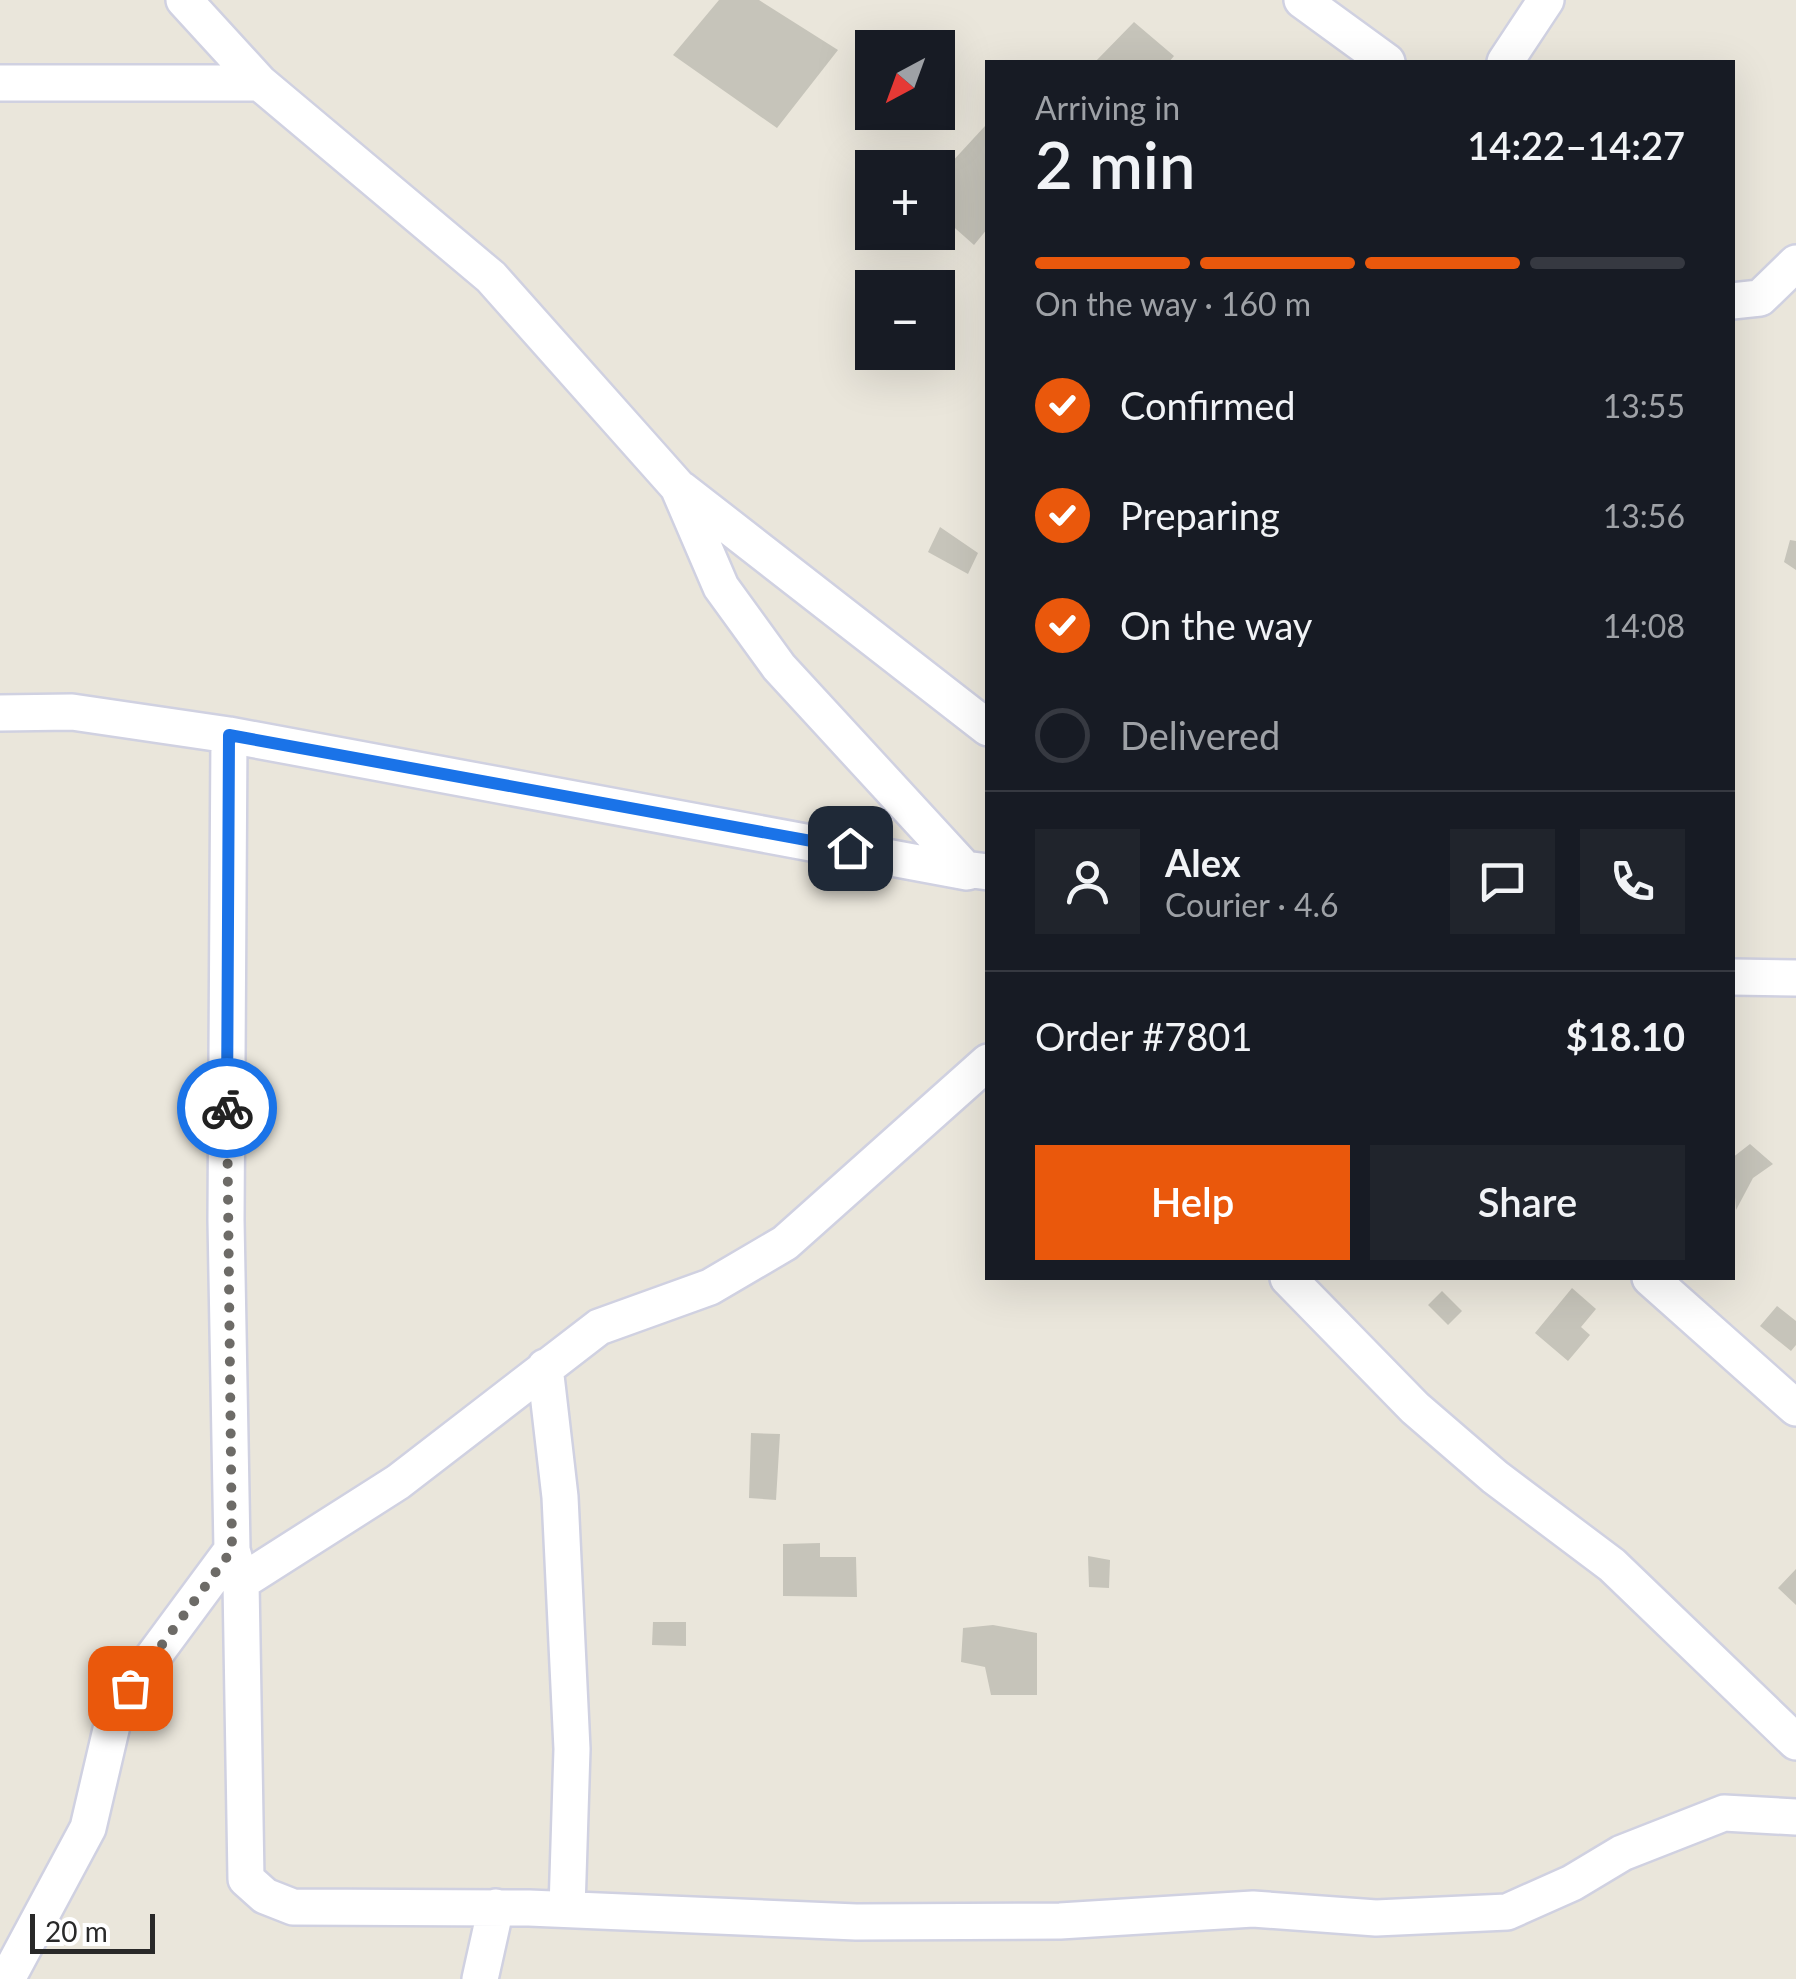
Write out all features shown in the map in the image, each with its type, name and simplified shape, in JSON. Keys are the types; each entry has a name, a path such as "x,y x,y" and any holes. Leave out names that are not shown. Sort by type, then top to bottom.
{"street":[{"path":"184,0 260,82 491,278 678,487 985,726"},
{"path":"1302,0 1383,60"},
{"path":"1506,60 1546,0"},
{"path":"0,83 260,82"},
{"path":"1735,301 1760,298 1796,263"},
{"path":"678,487 721,587 779,667 846,745 976,871"},
{"path":"0,714 72,712 229,735 976,871"},
{"path":"229,735 226,1220 246,1878 265,1896 294,1907 496,1907 856,1922 1060,1921 1252,1910 1376,1918 1507,1912 1572,1883 1622,1854 1724,1813 1796,1817"},
{"path":"1735,976 1796,978"},
{"path":"6,1979 88,1828 113,1721 130,1688 237,1566 398,1482 599,1328 710,1287 785,1243 985,1065"},
{"path":"1290,1280 1416,1408 1494,1477 1612,1566 1796,1742"},
{"path":"1652,1280 1796,1408"},
{"path":"545,1366 560,1497 572,1749 567,1909"},
{"path":"480,1979 496,1907"}],"building":[{"path":"719,0 759,0 838,50 777,128 673,55"},
{"path":"1134,22 1174,56 1171,60 1097,60"},
{"path":"985,126 985,232 974,245 955,228 955,159"},
{"path":"940,527 978,553 968,574 928,552"},
{"path":"1790,540 1796,541 1796,570 1784,562"},
{"path":"1750,1144 1773,1164 1753,1178 1736,1210 1735,1197 1735,1156"},
{"path":"1572,1288 1596,1309 1581,1327 1590,1335 1568,1361 1535,1333"},
{"path":"1442,1291 1462,1311 1448,1325 1428,1305"},
{"path":"1777,1306 1796,1321 1796,1345 1791,1351 1760,1326"},
{"path":"751,1433 780,1434 776,1500 749,1498"},
{"path":"820,1543 820,1557 856,1557 857,1597 783,1596 783,1544"},
{"path":"1088,1556 1110,1560 1109,1588 1089,1587"},
{"path":"1796,1569 1796,1605 1778,1588"},
{"path":"653,1622 686,1622 686,1646 652,1645"},
{"path":"993,1625 1037,1633 1037,1695 991,1695 985,1667 961,1662 963,1628"}],"way so far":[{"path":"130,1688 232,1550 227,1108"}],"route":[{"path":"227,1108 229,735 850,848"}]}
